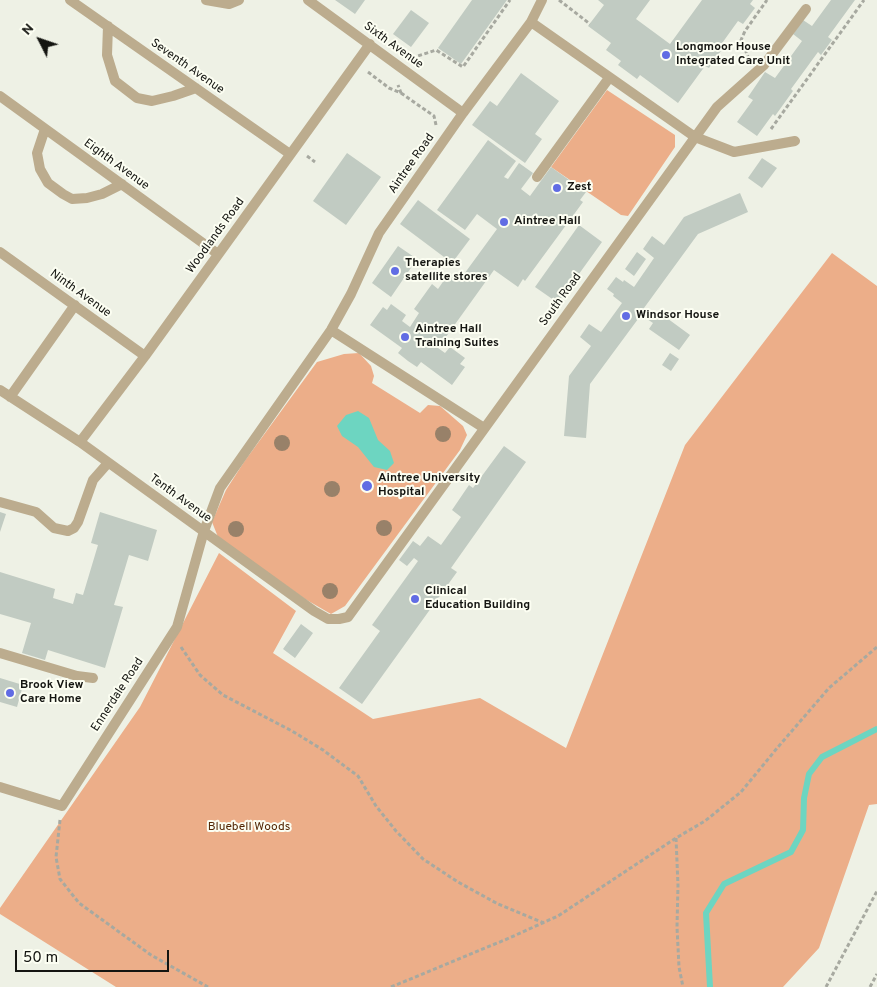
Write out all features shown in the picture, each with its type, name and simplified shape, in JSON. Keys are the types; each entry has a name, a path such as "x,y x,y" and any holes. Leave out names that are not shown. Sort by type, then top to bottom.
{"lane":[{"name":"Seventh Avenue","path":"70,0 196,88 295,153"},
{"path":"206,0 228,4 239,0"},
{"name":"Sixth Avenue","path":"308,0 463,113"},
{"name":"Aintree Road","path":"204,531 220,488 331,330 351,294 379,233 463,113 531,22 542,0"},
{"name":"South Road","path":"348,616 717,107 754,74 779,47 806,9"},
{"path":"531,22 695,137 734,152 795,141"},
{"path":"108,26 108,55 115,81 137,98 152,101 196,88"},
{"name":"Woodlands Road","path":"80,442 295,153 370,44"},
{"path":"537,177 609,78"},
{"name":"Eighth Avenue","path":"0,96 218,254"},
{"path":"45,128 37,153 40,169 48,183 63,194 72,199 87,198 102,194 122,184"},
{"name":"Ninth Avenue","path":"0,252 145,356"},
{"path":"10,397 75,306"},
{"path":"331,330 484,428"},
{"name":"Tenth Avenue","path":"0,390 80,442 314,610 328,619 348,616"},
{"path":"0,502 36,512 54,528 68,530 74,528 78,522 93,480 108,463"},
{"name":"Ennerdale Road","path":"62,806 177,627 204,531"},
{"path":"0,652 77,676 93,678"},
{"path":"0,787 62,806"}],"path":[{"path":"412,58 436,50 463,67 510,0"},
{"path":"559,0 590,24"},
{"path":"754,74 741,40 745,31 767,0"},
{"path":"758,148 864,0"},
{"path":"362,68 389,88 401,93 434,116 437,129"},
{"path":"395,80 401,93"},
{"path":"295,153 315,162"},
{"path":"177,627 181,648 200,675 223,695 324,750 358,776 376,806 396,831 423,859 458,882 498,904 544,922"},
{"path":"391,987 558,916 705,821 741,792 829,688 877,647"},
{"path":"62,806 56,856 60,879 78,902 151,955 208,987"},
{"path":"676,838 677,927 679,967 683,987"},
{"path":"826,987 877,891"},
{"path":"870,987 877,974"}],"green space":[{"path":"607,90 675,135 675,147 628,216 621,215 551,167"},
{"name":"Bluebell Woods","path":"832,253 877,286 877,804 869,805 819,948 783,987 116,987 0,914 0,908 140,707 219,553 296,611 273,653 373,719 480,698 566,748 685,445"},
{"path":"359,353 371,366 374,376 372,383 420,413 428,405 440,406 463,426 467,435 460,450 345,606 331,614 305,599 218,537 212,522 226,490 244,462 317,362 344,354"}],"water":[{"path":"358,411 369,418 378,440 390,451 394,463 387,470 374,467 358,447 342,436 337,426 346,415"}],"building":[{"path":"335,0 365,0 355,14"},
{"path":"472,0 507,0 461,64 438,48"},
{"name":"Longmoor House Integrated Care Unit","path":"598,0 650,0 636,19 670,44 702,0 753,0 750,4 755,8 743,24 738,21 720,46 723,48 709,68 705,66 678,103 640,75 637,79 618,65 621,61 606,50 611,43 588,26 604,5"},
{"path":"831,0 855,0 828,37 832,40 821,55 818,52 791,89 793,91 775,116 773,114 757,136 737,122 753,100 748,97 765,72 775,78 802,41 793,34 803,20 812,26"},
{"path":"411,10 429,23 411,47 393,34"},
{"path":"521,73 559,101 535,134 542,139 525,163 472,125 490,101 497,106"},
{"path":"488,140 516,161 504,177 508,179 519,163 533,173 521,189 530,196 551,167 586,192 580,200 583,202 525,281 523,279 518,287 494,270 438,348 445,353 450,347 465,358 460,364 465,367 452,385 421,362 417,367 408,361 398,353 402,348 370,325 383,307 387,310 391,304 406,315 402,321 410,327 419,313 414,309 432,284 438,289 449,273 459,281 497,229 477,214 465,230 437,210"},
{"path":"347,153 381,177 346,225 313,201"},
{"path":"762,158 777,168 762,188 748,178"},
{"name":"Windsor House","path":"740,193 748,212 698,234 644,308 657,317 660,313 690,335 679,350 649,329 653,323 641,315 590,384 586,438 564,436 569,376 591,346 580,337 589,324 601,332 622,303 607,289 616,277 634,287 654,258 643,249 652,236 664,245 684,217"},
{"path":"418,200 470,239 452,263 400,224"},
{"path":"579,225 602,242 558,303 535,287"},
{"name":"Therapies satellite stores","path":"398,246 417,259 391,297 372,283"},
{"path":"637,252 646,259 634,276 625,269"},
{"path":"670,353 679,359 671,371 662,365"},
{"name":"Clinical Education Building","path":"504,446 526,462 451,568 457,572 362,704 339,688 380,631 372,625 418,561 414,558 407,566 399,560 413,541 420,546 428,536 441,545 461,517 452,510 469,485 473,488"},
{"path":"0,512 6,514 0,532"},
{"path":"100,512 157,530 148,561 129,555 114,605 123,607 105,668 48,650 45,660 22,653 31,623 0,614 0,572 55,589 53,598 73,604 76,593 83,595 98,545 91,543"},
{"path":"301,624 313,633 295,658 283,649"},
{"name":"Brook View Care Home","path":"0,678 23,685 17,707 0,702"}],"waterway":[{"path":"710,987 706,913 724,884 791,852 803,830 804,798 809,774 822,757 877,729"}],"place":[{"name":"Longmoor House Integrated Care Unit","path":"666,55"},
{"name":"Zest","path":"557,188"},
{"name":"Aintree Hall","path":"504,222"},
{"name":"Therapies satellite stores","path":"395,271"},
{"name":"Windsor House","path":"626,316"},
{"name":"Aintree Hall Training Suites","path":"405,337"},
{"name":"Aintree University Hospital","path":"367,486"},
{"name":"Clinical Education Building","path":"415,599"},
{"name":"Brook View Care Home","path":"10,693"}]}
